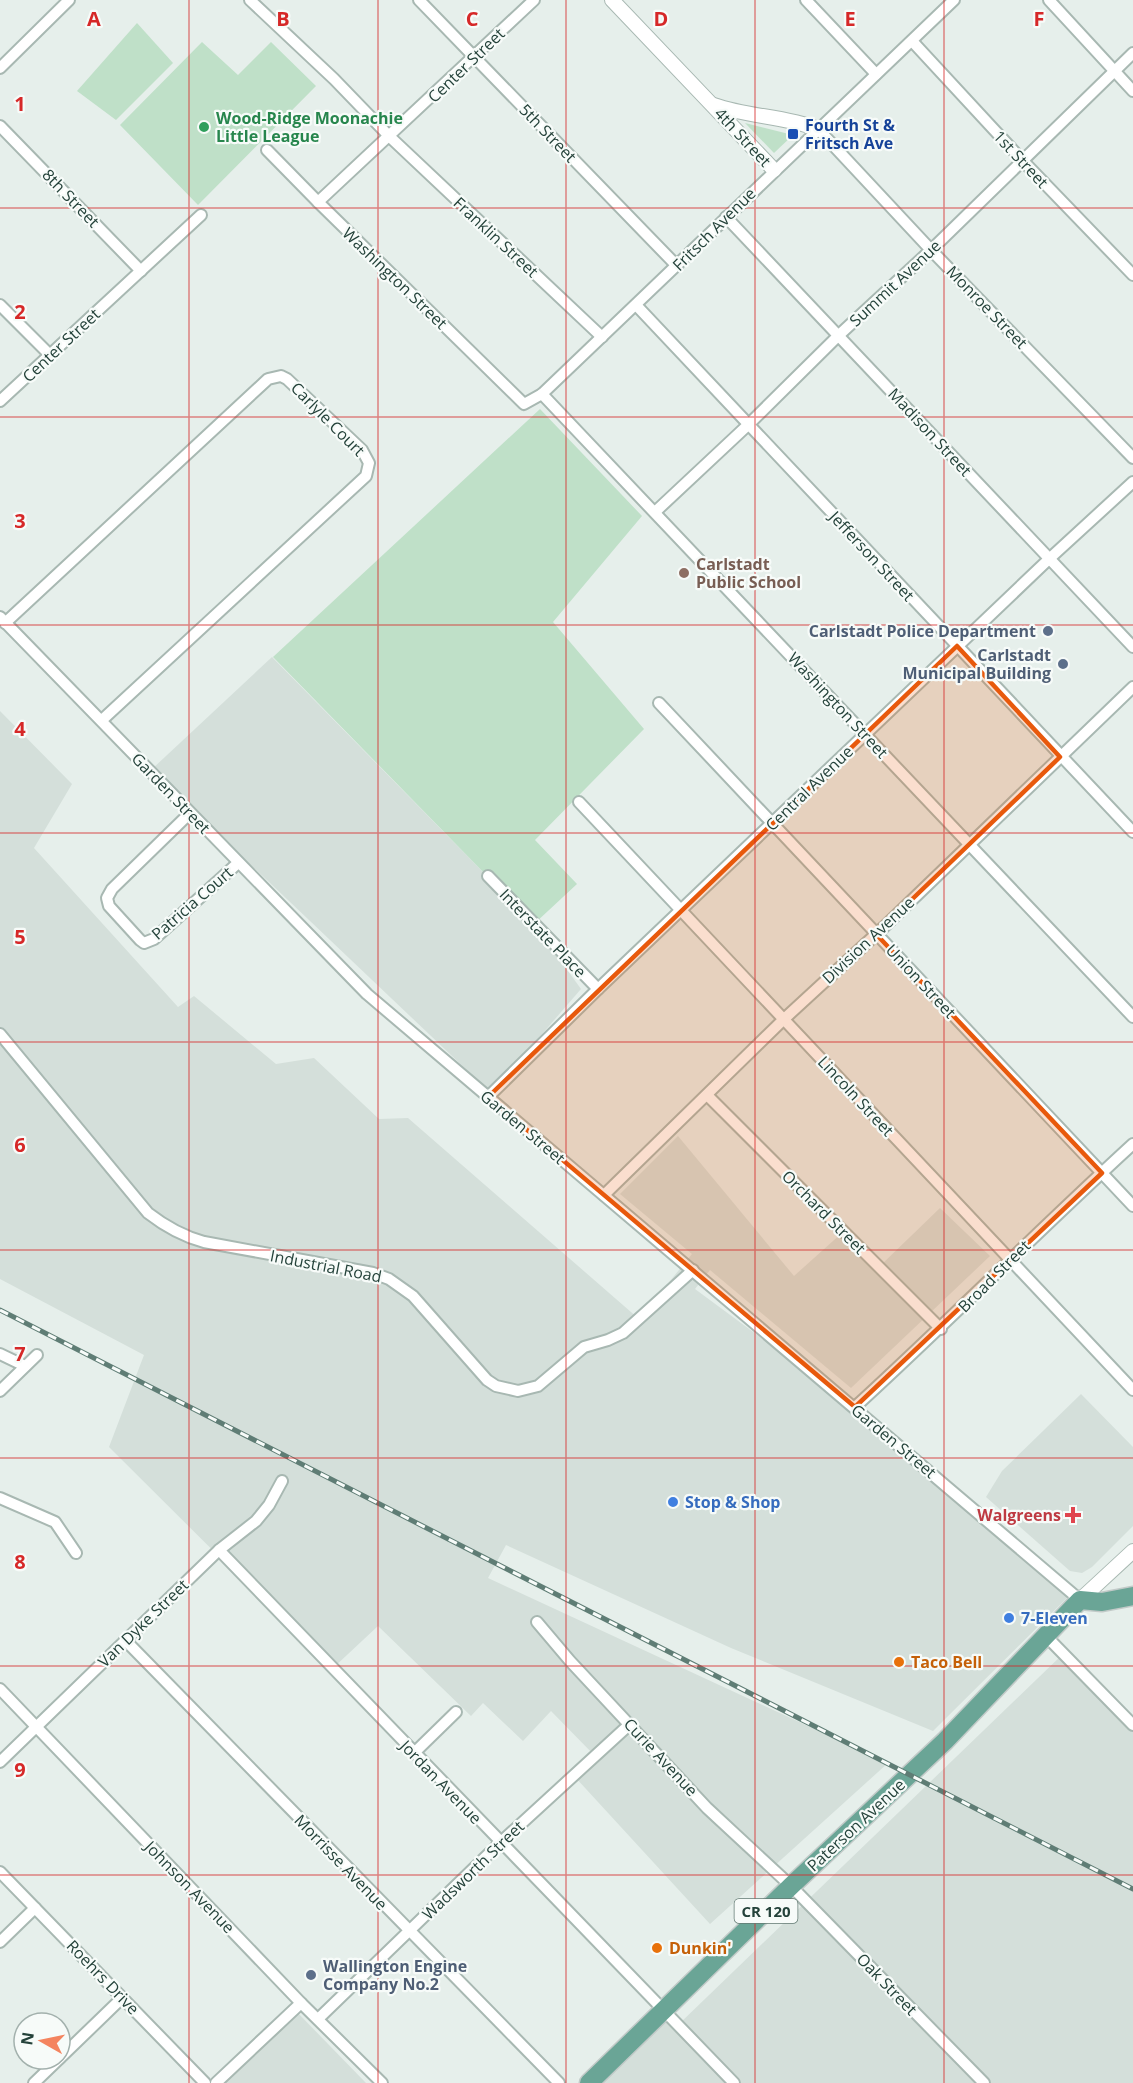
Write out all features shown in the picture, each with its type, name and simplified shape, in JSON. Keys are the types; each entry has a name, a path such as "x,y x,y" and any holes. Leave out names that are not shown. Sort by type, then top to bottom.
{"main road":[{"path":"1080,1600 1102,1602 1133,1596"},
{"name":"Paterson Avenue","path":"590,2083 791,1886 945,1741 1080,1600"}],"street":[{"name":"Franklin Street","path":"250,0 334,78 390,137 602,337"},
{"name":"5th Street","path":"419,0 677,266"},
{"name":"Center Street","path":"318,202 534,0"},
{"name":"4th Street","path":"612,0 774,170"},
{"path":"806,0 876,74"},
{"name":"Fritsch Avenue","path":"524,404 542,393 602,337 954,0"},
{"path":"1049,0 1133,91"},
{"path":"0,68 63,2"},
{"name":"1st Street","path":"912,41 1133,275"},
{"name":"Summit Avenue","path":"655,512 931,250 1133,53"},
{"name":"4th Street","path":"712,104 818,129"},
{"name":"8th Street","path":"0,126 141,271"},
{"name":"Monroe Street","path":"818,129 931,250 1133,458"},
{"name":"Washington Street","path":"267,150 524,404"},
{"name":"Center Street","path":"0,401 201,215"},
{"name":"Madison Street","path":"726,217 1133,647"},
{"path":"0,305 50,355"},
{"name":"Jefferson Street","path":"636,305 1133,832"},
{"name":"Carlyle Court","path":"3,620 274,376 287,379 362,450 369,463 366,476 102,720"},
{"name":"Washington Street","path":"542,393 1133,1017"},
{"name":"Central Avenue","path":"488,1097 957,646 1133,482"},
{"name":"Garden Street","path":"3,620 367,994 1080,1600"},
{"name":"Division Avenue","path":"604,1195 783,1020 1133,687"},
{"name":"Union Street","path":"659,703 1133,1206"},
{"name":"Lincoln Street","path":"579,802 1133,1390"},
{"name":"Patricia Court","path":"190,813 112,889 107,897 109,906 140,940 144,943 154,939 238,863"},
{"name":"Interstate Place","path":"488,876 598,989"},
{"name":"Industrial Road","path":"0,1034 148,1213 163,1224 178,1234 204,1242 373,1273 389,1279 414,1296 487,1380 507,1390 518,1391 538,1386 584,1347 623,1333 693,1270"},
{"name":"Orchard Street","path":"706,1095 941,1329"},
{"name":"Broad Street","path":"855,1407 941,1329 1009,1260 1133,1144"},
{"path":"0,1354 25,1366"},
{"path":"0,1391 37,1355"},
{"name":"Van Dyke Street","path":"0,1762 219,1550 256,1521 269,1505 282,1481"},
{"path":"0,1498 55,1522 76,1553"},
{"name":"Jordan Avenue","path":"219,1550 734,2083"},
{"path":"1080,1600 1133,1551"},
{"name":"Curie Avenue","path":"537,1622 570,1661 707,1808 791,1886"},
{"path":"1046,1636 1133,1725"},
{"name":"Morrisse Avenue","path":"125,1640 559,2083"},
{"name":"Johnson Avenue","path":"0,1689 301,2003 382,2083"},
{"path":"414,1753 456,1712"},
{"name":"Wadsworth Street","path":"318,2019 500,1843 630,1724"},
{"name":"Roehrs Drive","path":"0,1872 206,2083"},
{"name":"Oak Street","path":"791,1886 984,2083"},
{"path":"0,1942 35,1908"},
{"path":"72,2046 122,1998"},
{"path":"216,2083 301,2003"},
{"path":"34,2083 46,2071"}],"highlighted area":[{"path":"957,646 1060,757 876,934 1102,1173 855,1407 488,1097"}],"shaded area":[{"path":"272,657 534,924 581,989 491,1093 151,770"},
{"path":"0,711 72,784 34,848 178,1007 194,996 276,1064 314,1058 379,1119 408,1118 639,1319 692,1254 620,1194 678,1136 794,1276 843,1232 881,1265 940,1208 990,1256 851,1388 710,1270 695,1289 855,1407 1073,1592 933,1731 731,1648 506,1545 488,1578 888,1763 710,1924 575,1777 595,1756 551,1711 523,1741 483,1703 471,1716 378,1626 332,1669 109,1447 144,1355 0,1279"},
{"path":"1081,1394 1133,1447 1133,1526 1092,1567 1082,1573 1070,1571 986,1497 1002,1471"},
{"path":"1065,1652 1133,1721 1133,2083 736,2083 679,2024"},
{"path":"294,2009 366,2083 216,2083"},
{"path":"664,2012 729,2083 589,2083"}],"green space":[{"path":"137,23 173,63 116,120 77,91"},
{"path":"202,42 238,75 271,42 316,86 198,205 120,125"},
{"path":"745,123 793,135 774,153"},
{"path":"540,409 642,516 553,622 644,729 535,840 577,884 534,924 273,657"}],"railway":[{"path":"0,1310 1133,1889"}],"place":[{"name":"Wood-Ridge Moonachie Little League","path":"204,127"},
{"name":"Fourth St & Fritsch Ave","path":"793,134"},
{"name":"Carlstadt Public School","path":"684,573"},
{"name":"Carlstadt Police Department","path":"1048,631"},
{"name":"Carlstadt Municipal Building","path":"1063,664"},
{"name":"Stop & Shop","path":"673,1502"},
{"name":"Walgreens","path":"1073,1515"},
{"name":"7-Eleven","path":"1009,1618"},
{"name":"Taco Bell","path":"899,1662"},
{"name":"Dunkin'","path":"657,1948"},
{"name":"Wallington Engine Company No.2","path":"311,1975"}]}
